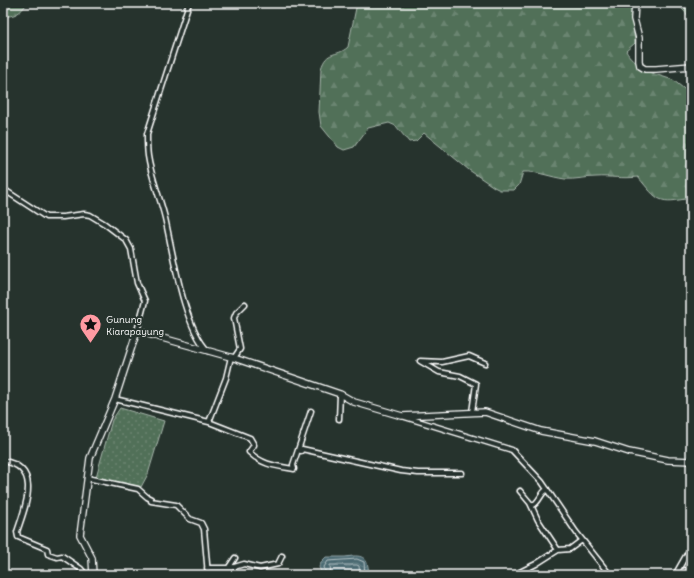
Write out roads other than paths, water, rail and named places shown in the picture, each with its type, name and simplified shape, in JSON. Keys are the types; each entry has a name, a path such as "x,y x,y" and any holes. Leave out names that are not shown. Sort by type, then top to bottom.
{"street":[{"path":"189,3 159,100 150,119 147,134 148,156 164,215 169,244 192,328 209,351"},
{"path":"635,3 634,20 639,38 640,66 645,69 656,69 691,66"},
{"path":"3,189 46,217 63,217 84,214 90,215 126,240 131,249 138,286 145,301 115,399 91,454 80,535 92,558 93,575"},
{"path":"209,422 233,358 240,349 234,318 236,313 245,304"},
{"path":"137,331 233,358 340,394 354,402 508,448 528,466 547,489 582,540 610,575"},
{"path":"472,412 476,384 458,375 441,373 420,361 442,362 469,356 485,363"},
{"path":"339,419 340,394"},
{"path":"115,399 209,422 251,439 254,445 249,452 253,458 271,465 294,469 293,465 311,411"},
{"path":"402,416 472,412 490,413 547,433 595,441 629,452 668,460 691,461"},
{"path":"298,450 401,471 418,473 462,473"},
{"path":"3,461 12,462 23,470 28,480 26,504 17,532 18,537 47,549 48,554 57,557 62,556 81,569 86,575"},
{"path":"87,478 138,489 151,500 176,505 190,519 201,523 204,529 208,575"},
{"path":"532,506 538,502 542,493 547,489"},
{"path":"520,491 532,506 538,520 558,550"},
{"path":"514,575 524,573 558,550 570,549 582,540"},
{"path":"676,575 691,547"},
{"path":"208,568 228,568 244,564 257,568 267,568 278,564 282,559 282,556"},
{"path":"228,568 235,558"},
{"path":"676,575 691,568"}],"water":[{"path":"353,556 364,558 367,563 369,575 322,575 319,567 326,557"}],"place":[{"name":"Gunung Kiarapayung","path":"90,344"}]}
